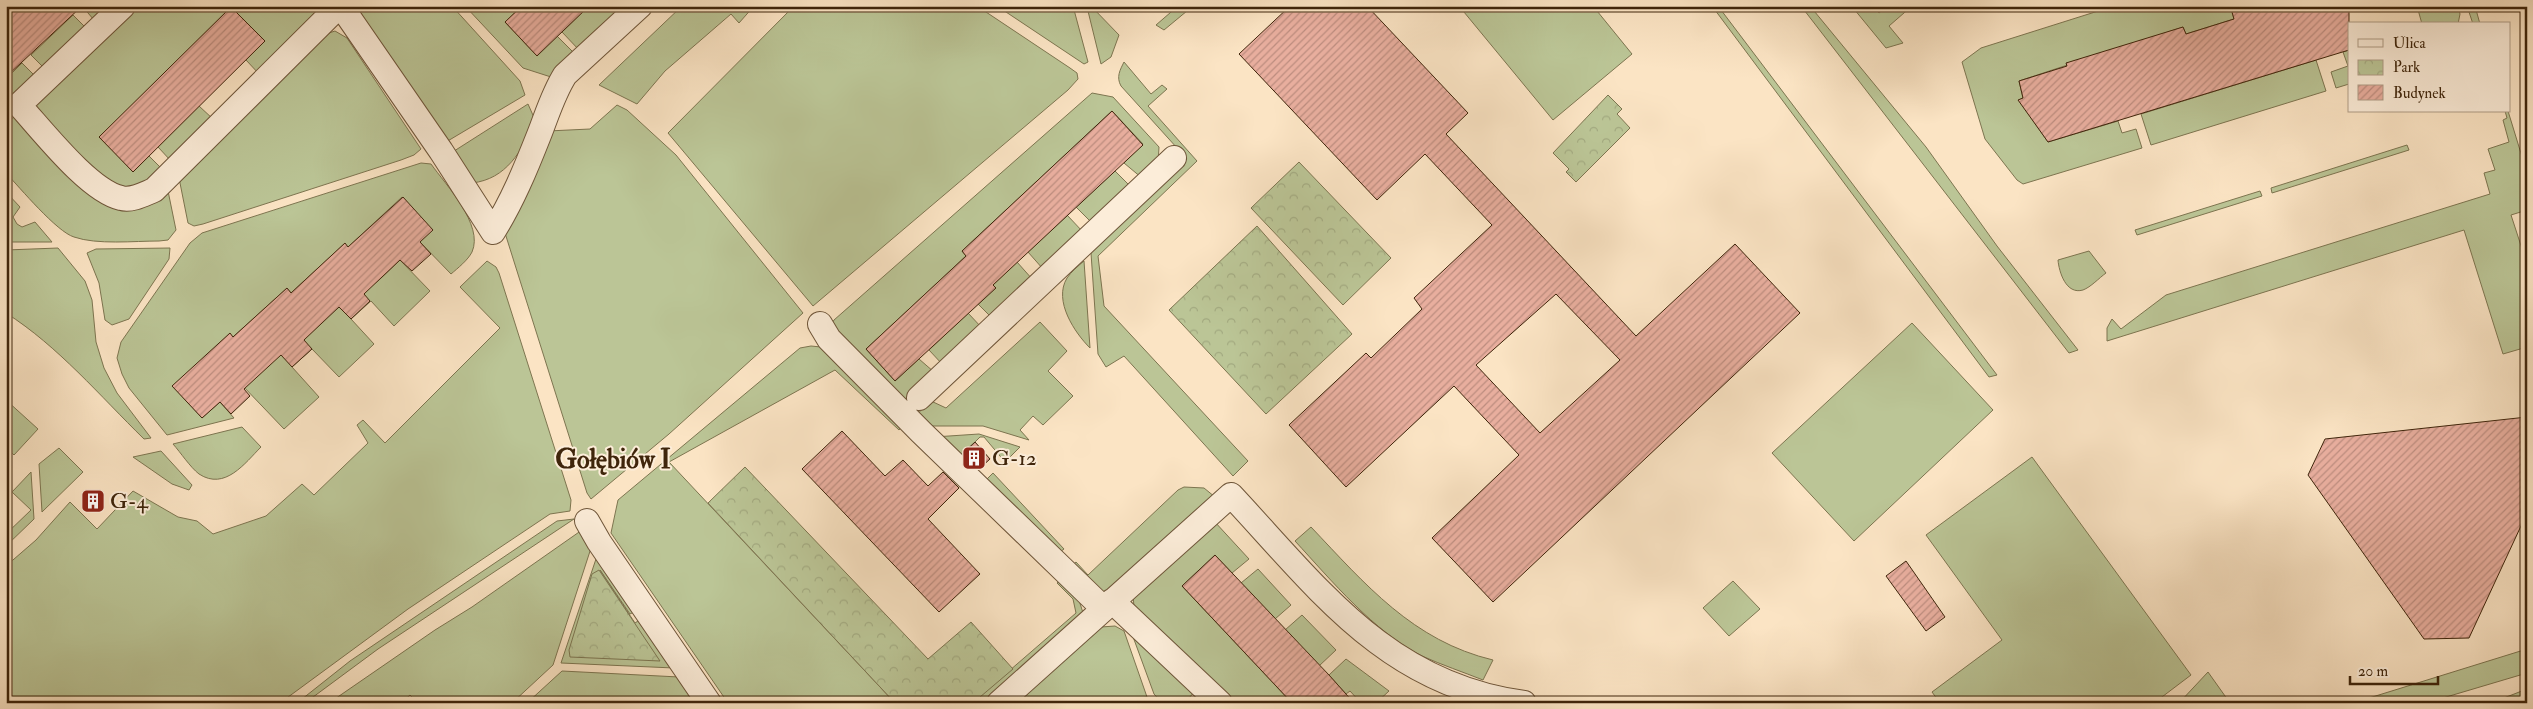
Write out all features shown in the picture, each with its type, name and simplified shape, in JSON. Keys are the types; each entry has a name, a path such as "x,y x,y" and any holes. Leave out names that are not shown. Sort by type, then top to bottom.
{"street":[{"path":"123,6 19,105 92,184 108,194 123,199 139,197 154,190 340,6 436,145 493,232 506,210 535,144 556,89 565,75 640,6"},
{"path":"919,398 1174,158"},
{"path":"820,324 829,339 921,432 1108,605 1220,703"},
{"path":"999,703 1231,495 1340,613 1382,646 1417,670 1450,683 1512,702"},
{"path":"587,522 709,703"}],"green space":[{"path":"82,6 109,6 94,20"},
{"path":"132,6 322,6 260,75 246,60 265,41 231,7 100,137 133,171 149,156 163,170 151,182 116,193 35,112 36,104"},
{"path":"351,6 452,6 520,81 525,95 446,142"},
{"path":"465,6 522,6 505,22 537,56 557,36 575,54 551,77 523,68"},
{"path":"589,6 609,6 618,15 580,51 562,32"},
{"path":"682,6 754,6 739,23 731,14 665,71 637,104 599,85"},
{"path":"794,6 977,6 1077,73 1078,79 1068,90 813,306 668,133"},
{"path":"997,6 1073,6 1088,62 1084,64"},
{"path":"1091,6 1119,35 1111,57 1101,64 1087,7"},
{"path":"1178,6 1193,6 1164,30 1156,25"},
{"path":"1459,6 1593,6 1632,54 1553,120"},
{"path":"1712,6 1718,6 1997,375 1989,377"},
{"path":"1801,6 1810,6 1926,147 1997,246 2078,350 2069,353"},
{"path":"1856,6 1873,6 1879,13 1887,6 1912,6 1889,26 1903,43 1886,48 1854,9"},
{"path":"2114,6 2250,6 2232,12 2234,19 2186,34 2183,27 2019,81 2023,98 2019,100 2048,142 2118,121 2122,133 2136,129 2142,148 2023,184 2017,180 1985,139 1962,62 1981,48"},
{"path":"2417,6 2458,6 2460,14 2458,22 2421,22"},
{"path":"2467,6 2475,6 2479,22 2472,22"},
{"path":"73,15 86,28 44,68 31,55"},
{"path":"335,31 347,38 421,149 414,155 401,160 203,224 194,226 188,223 178,173 326,34"},
{"path":"2348,50 2348,66 2343,52"},
{"path":"2316,60 2326,91 2151,145 2141,114"},
{"path":"1124,62 1151,94 1162,85 1167,89 1148,106 1197,161 1098,256 1104,306 1248,461 1233,476 1124,356 1106,367 1098,354 1091,253 1187,159 1121,86 1119,77"},
{"path":"22,63 35,76 6,103 6,79"},
{"path":"2348,66 2348,84 2336,88 2331,72"},
{"path":"1092,93 1113,97 1159,147 1158,164 1142,178 1124,163 1143,144 1112,111 962,251 966,256 866,349 895,381 919,359 934,372 901,403 830,327 834,320"},
{"path":"1608,95 1622,109 1617,114 1630,128 1576,182 1566,172 1569,169 1553,153"},
{"path":"528,104 536,122 512,162 495,176 472,183 451,153"},
{"path":"617,105 627,110 676,155 803,313 669,434 591,499 587,493 505,233 548,131 590,129"},
{"path":"199,106 213,119 171,161 158,147"},
{"path":"2505,112 2508,112 2527,173 2527,210 2511,215 2527,264 2527,347 2503,354 2464,230 2107,341 2107,328 2112,319 2121,329 2166,295 2490,194 2484,173 2495,170 2488,149 2509,142 2503,120 2507,118"},
{"path":"17,114 100,198 167,186 176,230 168,240 116,242 93,241 74,237 58,227 6,173 6,124"},
{"path":"2407,145 2409,150 2272,193 2271,188"},
{"path":"1299,162 1391,258 1343,305 1251,208"},
{"path":"421,163 431,164 454,194 468,218 473,230 474,241 472,252 465,261 451,274 420,242 402,197 348,247 344,244 291,293 287,288 233,337 230,334 173,386 202,418 220,402 234,418 167,435 129,388 117,358 121,342 190,243 202,233"},
{"path":"1115,171 1130,186 1092,223 1076,207"},
{"path":"2260,191 2262,196 2137,235 2135,230"},
{"path":"6,192 20,207 13,217 17,224 22,227 35,222 52,242 6,242"},
{"path":"1067,215 1083,232 1043,269 1028,252"},
{"path":"1257,226 1352,334 1266,414 1169,310"},
{"path":"58,248 85,281 92,300 96,342 104,368 117,393 151,438 144,439 61,356 6,313 6,250"},
{"path":"170,248 169,259 129,319 112,325 105,320 99,283 87,253 96,249"},
{"path":"2089,251 2106,273 2086,289 2077,291 2068,286 2064,281 2058,260"},
{"path":"400,260 430,291 394,326 371,301 351,319 374,344 339,377 312,349 292,367 319,397 284,429 240,383 317,322 378,281"},
{"path":"487,261 496,267 499,273 571,500 570,511 550,514 408,609 280,703 6,703 6,566 36,540 70,502 97,529 133,491 178,517 197,521 213,534 266,516 302,484 314,495 368,443 357,425 363,420 385,443 500,328 460,287"},
{"path":"1084,261 1090,348 1072,325 1064,306 1063,297 1063,287 1067,278"},
{"path":"1017,262 1033,280 992,318 978,304 995,288 993,285"},
{"path":"968,313 982,328 943,365 929,350"},
{"path":"1040,322 1067,351 1048,371 1073,396 1043,425 1033,416 1020,430 1029,440 983,426 930,426 914,417 931,401 946,408"},
{"path":"1912,323 1993,410 1854,541 1772,453"},
{"path":"821,347 902,426 899,430 835,370 669,462 895,703 728,703 611,533 618,500 800,348"},
{"path":"6,400 38,429 14,455 10,451 6,455"},
{"path":"242,427 261,447 234,473 226,477 208,478 199,474 173,444"},
{"path":"979,434 1020,447 1005,462 984,437 980,437 959,458 934,437"},
{"path":"59,448 83,472 42,512 39,464"},
{"path":"161,451 192,485 189,490 172,484 133,457"},
{"path":"2032,457 2191,675 2154,703 1940,703 1932,692 2002,640 1926,535"},
{"path":"745,467 928,659 971,622 1013,669 973,703 895,703 708,503"},
{"path":"31,472 34,519 6,546 6,534 31,510 12,492"},
{"path":"993,473 1064,549 1056,555 983,483"},
{"path":"1184,487 1204,488 1215,497 1107,594 1098,592 1069,568 1076,562 1088,575 1178,490"},
{"path":"574,519 378,649 305,703 297,703 350,661 557,521"},
{"path":"1214,521 1249,559 1232,573 1215,555 1182,586 1292,703 1237,703 1134,607 1133,595"},
{"path":"1311,527 1371,589 1414,625 1464,651 1493,660 1483,680 1422,656 1404,646 1370,619 1338,588 1295,541"},
{"path":"582,530 592,545 553,665 512,703 418,703 410,695 401,703 329,703 435,630 472,607"},
{"path":"598,553 636,611 630,614 600,570 635,623 641,619 674,668 561,663"},
{"path":"1258,569 1291,605 1275,619 1241,583"},
{"path":"599,570 660,661 570,657 569,650 592,574"},
{"path":"1062,579 1078,597 1084,616 988,703 972,703 1076,613 1073,599 1057,583"},
{"path":"1733,581 1760,609 1729,636 1703,608"},
{"path":"1302,615 1336,650 1319,666 1285,630"},
{"path":"1115,626 1124,631 1147,697 1107,703 1015,703 1101,627"},
{"path":"1132,634 1194,692 1185,703 1162,703 1154,694"},
{"path":"2527,649 2527,673 2426,703 2353,703"},
{"path":"1346,659 1389,691 1376,703 1361,703 1350,691 1346,694 1329,675"},
{"path":"562,671 679,677 696,703 527,703"},
{"path":"2208,672 2230,703 2179,703"},
{"path":"2527,689 2527,703 2491,703"}],"building":[{"path":"6,6 82,6 6,77"},
{"path":"522,6 589,6 537,56 505,22"},
{"path":"1290,6 1367,6 1468,113 1446,134 1636,336 1735,244 1800,313 1493,602 1432,538 1519,455 1454,386 1346,487 1289,425 1366,353 1371,358 1422,309 1414,298 1492,225 1425,154 1377,200 1239,54","holes":["1556,294 1620,360 1540,433 1476,365"]},
{"path":"2250,6 2349,6 2348,50 2048,142 2018,100 2023,98 2019,81 2067,66 2066,63 2183,27 2186,34 2234,19 2232,12"},
{"path":"231,7 265,41 133,172 99,137"},
{"path":"1112,111 1143,145 993,285 996,288 895,381 866,349 966,256 962,251"},
{"path":"403,197 433,230 420,242 431,254 412,271 400,260 364,294 370,301 351,319 339,307 304,340 312,349 292,367 281,355 244,389 250,396 231,414 220,402 202,418 172,386 230,333 233,337 287,288 291,293 345,243 348,247"},
{"path":"2527,417 2527,513 2469,638 2424,639 2308,475 2325,439"},
{"path":"842,431 885,476 903,460 928,486 943,472 959,488 928,519 980,574 939,612 802,469"},
{"name":"G-12","path":"975,442 990,459 979,469 963,453"},
{"path":"1215,555 1354,703 1292,703 1182,586"},
{"path":"1906,561 1945,617 1926,631 1886,576"}],"place":[{"name":"G-12","path":"974,458"},
{"name":"G-4","path":"93,501"}],"district":[{"name":"Gołębiów I","path":"613,460"}]}
